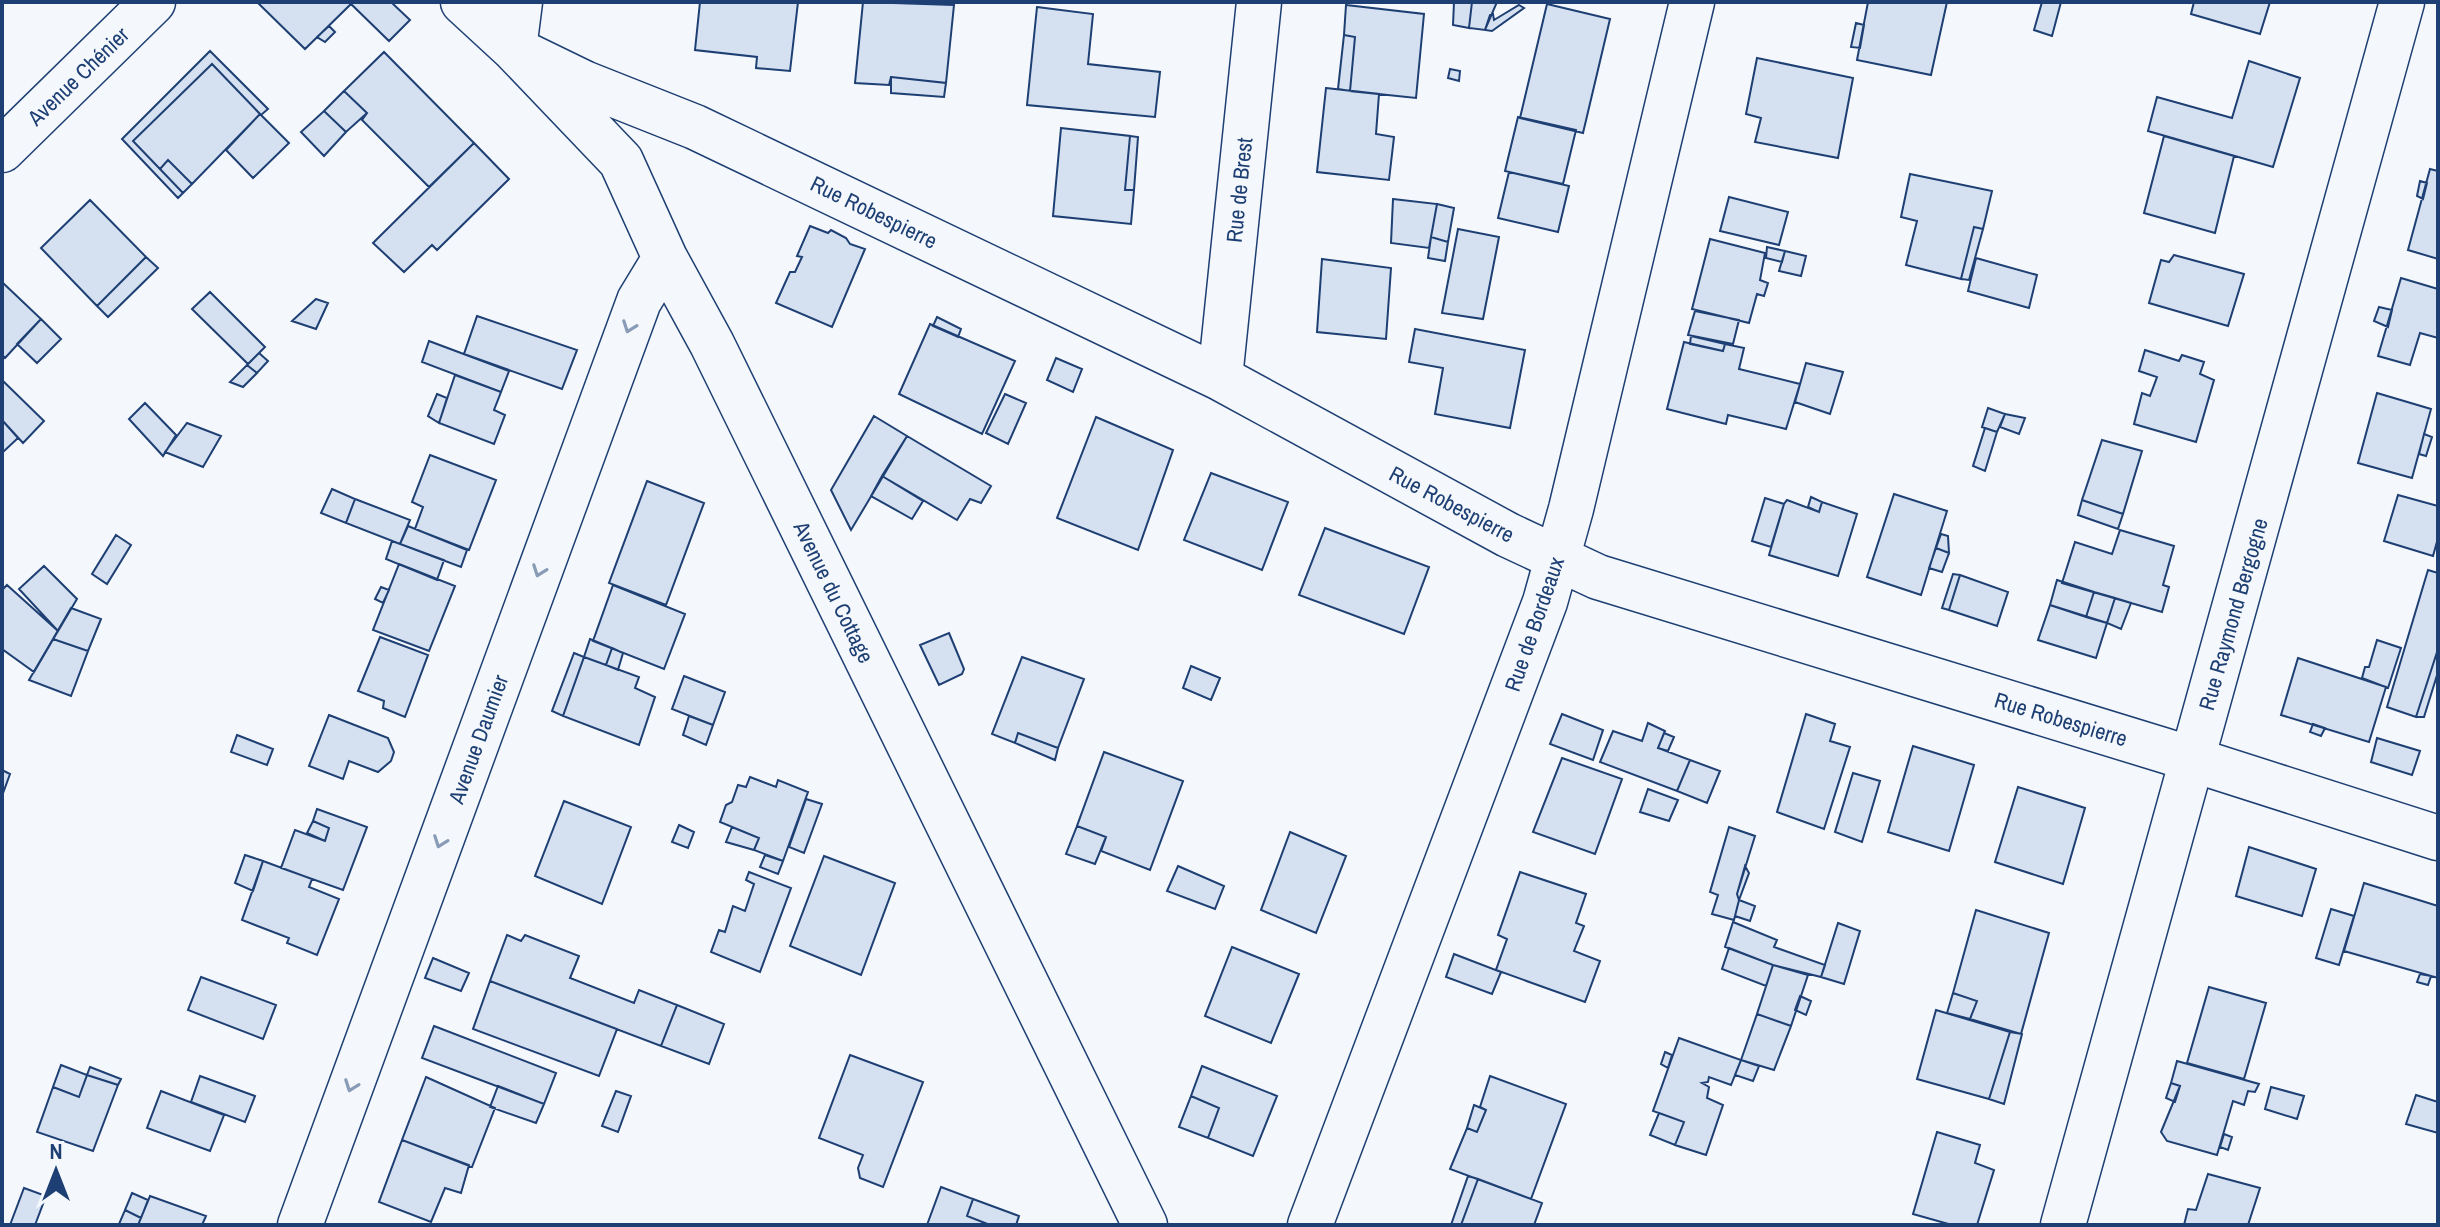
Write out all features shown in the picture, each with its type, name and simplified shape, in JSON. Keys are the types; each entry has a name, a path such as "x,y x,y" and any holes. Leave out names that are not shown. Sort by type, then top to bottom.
{"street":[{"name":"Avenue Chénier","path":"2,150 153,2"},
{"name":"Avenue du Cottage","path":"463,2 514,49 621,161 665,258 712,344 1145,1225"},
{"path":"514,49 520,2"},
{"name":"Rue de Brest","path":"1220,378 1259,2"},
{"name":"Rue de Bordeaux","path":"1310,1225 1545,602 1692,2"},
{"name":"Rue Raymond Bergogne","path":"2063,1225 2402,2"},
{"name":"Rue Robespierre","path":"514,49 584,83 695,127 1220,378 1508,535 1598,577 2438,838"},
{"name":"Avenue Daumier","path":"300,1225 639,301 665,258"}],"building":[{"path":"257,2 391,2 410,20 389,41 351,4 305,49"},
{"path":"700,2 798,2 790,71 756,68 757,57 695,50"},
{"path":"863,2 954,5 946,83 891,77 889,85 855,83"},
{"path":"1454,2 1472,2 1469,28 1453,25"},
{"path":"1472,2 1497,2 1485,30 1469,28"},
{"path":"1868,2 1947,2 1931,75 1857,60"},
{"path":"2042,2 2061,2 2052,36 2034,30"},
{"path":"2194,2 2270,2 2260,34 2191,14"},
{"path":"1547,4 1610,19 1583,133 1520,118"},
{"path":"1346,5 1424,14 1416,98 1350,91 1355,37 1344,35"},
{"path":"1519,5 1524,8 1492,31 1485,30 1490,15 1493,14 1494,20"},
{"path":"1037,7 1093,14 1088,64 1160,72 1155,117 1027,105"},
{"path":"1856,23 1864,25 1860,48 1851,47"},
{"path":"329,26 335,32 325,42 317,37"},
{"path":"1344,35 1355,37 1350,91 1338,89"},
{"path":"210,51 268,109 261,115 212,64 133,141 183,193 178,198 122,139"},
{"path":"384,52 474,143 429,187 362,120 367,113 344,91"},
{"path":"1757,58 1853,78 1838,158 1755,142 1761,118 1746,114"},
{"path":"2249,61 2300,78 2273,167 2148,131 2157,97 2232,118"},
{"path":"212,64 260,114 192,184 168,160 160,169 133,141"},
{"path":"1450,69 1460,71 1459,81 1448,78"},
{"path":"891,77 946,83 944,97 891,93"},
{"path":"1326,88 1379,94 1376,134 1394,137 1389,180 1317,172"},
{"path":"344,91 367,113 346,132 324,111"},
{"path":"324,111 346,132 324,156 301,132"},
{"path":"260,114 289,143 253,178 226,150"},
{"path":"1518,117 1576,130 1563,184 1505,171"},
{"path":"1061,128 1130,136 1125,190 1134,190 1131,224 1053,216"},
{"path":"1130,136 1138,137 1134,190 1125,190"},
{"path":"2164,136 2234,156 2215,233 2144,213"},
{"path":"474,143 509,179 437,250 432,245 404,272 373,243"},
{"path":"168,160 192,184 183,193 160,169"},
{"path":"2430,169 2438,171 2438,259 2408,250"},
{"path":"1509,172 1569,186 1558,232 1498,218"},
{"path":"1910,174 1992,191 1983,229 1974,227 1961,279 1906,265 1917,221 1901,217"},
{"path":"2420,181 2427,183 2423,199 2417,196"},
{"path":"1729,197 1788,212 1779,245 1720,231"},
{"path":"1393,199 1437,204 1429,248 1391,243"},
{"path":"90,200 146,257 97,306 41,248"},
{"path":"1437,204 1454,208 1448,242 1431,237"},
{"path":"810,226 828,233 831,230 846,238 850,244 865,249 832,327 776,303 790,272 795,272 802,257 797,256"},
{"path":"1974,227 1983,229 1969,280 1961,279"},
{"path":"1458,229 1499,237 1483,319 1442,313"},
{"path":"1431,237 1448,242 1445,261 1428,258"},
{"path":"1710,239 1765,253 1760,280 1768,283 1764,296 1757,294 1749,323 1692,309"},
{"path":"1767,247 1785,251 1782,262 1766,258"},
{"path":"1785,251 1806,256 1801,276 1779,271"},
{"path":"2174,255 2244,274 2228,326 2149,303 2161,260 2169,262"},
{"path":"146,257 158,268 108,317 97,306"},
{"path":"1976,258 2037,275 2029,308 1968,291"},
{"path":"1322,259 1391,268 1386,339 1317,332"},
{"path":"2401,278 2438,289 2438,338 2420,333 2410,365 2378,356"},
{"path":"2,282 41,319 5,358 2,355"},
{"path":"210,292 265,347 248,364 192,309"},
{"path":"316,299 328,303 316,329 292,321"},
{"path":"2379,307 2392,310 2388,327 2374,321"},
{"path":"1695,311 1739,320 1733,344 1688,335"},
{"path":"477,316 577,350 562,389 464,354"},
{"path":"937,317 961,329 958,337 933,326"},
{"path":"41,319 61,339 37,363 17,344"},
{"path":"930,324 1015,361 982,434 899,394"},
{"path":"1415,329 1525,350 1510,428 1435,414 1443,368 1409,362"},
{"path":"1691,336 1725,344 1723,351 1690,344"},
{"path":"429,341 509,371 501,392 422,362"},
{"path":"1684,342 1723,351 1725,344 1744,348 1739,369 1800,384 1786,429 1728,415 1726,424 1667,409"},
{"path":"2145,350 2179,361 2182,355 2204,362 2200,374 2214,380 2196,442 2134,424 2142,393 2150,396 2157,377 2139,371"},
{"path":"259,353 268,361 257,373 247,365"},
{"path":"1056,358 1082,369 1073,392 1047,380"},
{"path":"1806,363 1843,372 1830,414 1795,402"},
{"path":"247,365 257,373 243,387 230,382"},
{"path":"455,375 501,392 494,410 505,415 494,444 439,423"},
{"path":"2,380 44,421 23,443 2,420"},
{"path":"2377,393 2431,409 2412,478 2358,463"},
{"path":"437,394 447,398 439,423 428,416"},
{"path":"1005,394 1026,403 1008,444 986,433"},
{"path":"145,403 176,435 163,456 129,419"},
{"path":"1988,408 2005,414 1997,432 1982,427"},
{"path":"2005,414 2025,418 2019,434 2000,427"},
{"path":"874,416 907,436 851,530 831,490"},
{"path":"1096,417 1173,450 1138,550 1057,518"},
{"path":"2,420 18,438 2,453"},
{"path":"187,423 221,436 203,467 165,452"},
{"path":"1985,428 1997,432 1985,471 1973,466"},
{"path":"2424,434 2432,437 2426,456 2419,454"},
{"path":"907,436 991,486 981,503 970,499 957,520 882,476"},
{"path":"2102,440 2142,451 2123,514 2082,500"},
{"path":"430,455 496,480 469,550 415,529 423,507 412,502"},
{"path":"1211,473 1288,502 1262,570 1184,540"},
{"path":"882,476 923,501 912,519 871,496"},
{"path":"647,481 704,503 666,605 609,583"},
{"path":"332,489 355,499 346,523 321,513"},
{"path":"1894,494 1947,511 1921,595 1867,577"},
{"path":"2398,495 2438,506 2438,538 2433,556 2384,541"},
{"path":"1811,497 1822,502 1819,512 1808,507"},
{"path":"1765,498 1784,504 1771,547 1752,541"},
{"path":"355,499 410,520 400,544 346,523"},
{"path":"1787,500 1819,512 1822,502 1857,514 1838,576 1769,555"},
{"path":"2082,500 2123,514 2118,529 2078,515"},
{"path":"408,526 467,550 461,567 400,544"},
{"path":"1325,528 1429,567 1404,634 1299,595"},
{"path":"2120,530 2174,546 2163,585 2169,587 2162,612 2062,583 2075,542 2112,554"},
{"path":"1941,534 1948,536 1949,553 1936,548"},
{"path":"116,535 131,545 107,584 92,574"},
{"path":"392,541 444,560 437,580 386,559"},
{"path":"1936,548 1949,553 1942,572 1929,568"},
{"path":"399,564 455,586 429,651 373,630"},
{"path":"44,566 77,599 58,631 19,589"},
{"path":"2428,570 2438,573 2438,649 2416,717 2387,707"},
{"path":"1953,574 1960,575 1949,610 1942,608"},
{"path":"1960,575 2008,592 1997,626 1949,610"},
{"path":"2057,580 2094,592 2086,617 2050,605"},
{"path":"7,585 58,631 34,672 2,649 2,590"},
{"path":"613,585 685,614 664,669 593,641"},
{"path":"381,587 389,590 383,603 375,599"},
{"path":"2094,592 2115,598 2107,623 2086,617"},
{"path":"2115,598 2131,603 2121,629 2107,623"},
{"path":"2050,605 2107,623 2096,658 2038,640"},
{"path":"71,608 101,619 88,651 53,639"},
{"path":"949,633 964,669 962,674 939,685 920,645"},
{"path":"380,637 428,655 405,717 383,708 384,701 358,691"},
{"path":"53,639 88,651 71,696 29,680"},
{"path":"590,639 612,648 606,665 584,657"},
{"path":"2377,640 2401,648 2388,688 2362,678 2365,667 2369,667"},
{"path":"612,648 623,653 618,670 606,665"},
{"path":"2438,649 2438,672 2424,717 2416,717"},
{"path":"574,653 584,657 563,716 552,711"},
{"path":"584,657 639,677 635,688 655,697 639,745 563,716"},
{"path":"1022,657 1084,679 1058,748 1018,733 1015,743 992,734"},
{"path":"2298,658 2386,687 2369,742 2281,715"},
{"path":"1191,666 1220,678 1211,700 1183,688"},
{"path":"684,676 725,692 713,725 672,709"},
{"path":"1562,714 1603,730 1593,760 1550,744"},
{"path":"1806,714 1835,724 1830,741 1850,747 1824,829 1777,812"},
{"path":"329,715 388,738 394,752 391,761 378,772 349,761 343,779 309,766"},
{"path":"689,716 713,725 706,745 683,735"},
{"path":"1648,723 1665,731 1658,748 1690,760 1677,791 1600,762 1613,731 1642,741"},
{"path":"2313,724 2325,728 2321,736 2310,732"},
{"path":"1018,733 1058,748 1055,760 1015,743"},
{"path":"1664,733 1674,737 1668,751 1658,748"},
{"path":"237,735 273,749 267,765 231,752"},
{"path":"2377,738 2420,751 2412,775 2371,762"},
{"path":"1913,746 1974,765 1949,851 1888,832"},
{"path":"1104,752 1183,781 1150,870 1101,851 1106,837 1077,826"},
{"path":"1562,758 1622,779 1595,854 1533,832"},
{"path":"1690,760 1720,771 1707,803 1677,791"},
{"path":"2,770 10,774 2,796"},
{"path":"1853,773 1880,781 1862,842 1835,832"},
{"path":"750,777 776,787 778,780 808,792 783,861 754,850 759,838 720,822 738,785 746,787"},
{"path":"2018,787 2085,808 2063,884 1995,862"},
{"path":"1648,789 1678,800 1669,821 1640,812"},
{"path":"806,799 822,804 804,853 789,847"},
{"path":"564,801 631,827 602,904 535,876"},
{"path":"317,809 367,827 343,890 281,868 295,830 325,841 329,828 313,821"},
{"path":"313,821 329,828 325,841 307,833"},
{"path":"679,825 694,832 688,848 672,842"},
{"path":"1077,826 1106,837 1095,864 1066,854"},
{"path":"732,827 759,838 754,850 726,842"},
{"path":"1729,827 1755,836 1737,894 1739,900 1734,920 1712,914 1718,895 1710,892"},
{"path":"1290,832 1346,856 1316,933 1261,910"},
{"path":"2249,847 2316,869 2302,916 2236,896"},
{"path":"245,855 263,861 253,891 235,883"},
{"path":"765,855 783,861 778,874 760,867"},
{"path":"824,856 895,883 861,975 790,946"},
{"path":"263,861 312,879 309,887 339,899 317,955 287,943 289,938 242,920"},
{"path":"1178,866 1224,886 1215,909 1167,891"},
{"path":"1745,866 1749,873 1739,900 1737,894"},
{"path":"749,872 791,888 760,972 711,952 719,930 725,932 733,906 745,911 754,884 746,880"},
{"path":"1520,872 1586,894 1576,923 1584,926 1574,951 1600,961 1585,1002 1496,970 1507,939 1498,935"},
{"path":"2364,883 2438,906 2438,978 2344,951"},
{"path":"1739,900 1755,906 1750,921 1735,916"},
{"path":"2331,909 2354,916 2339,965 2316,958"},
{"path":"1976,910 2049,933 2021,1034 1970,1019 1977,1001 1953,993"},
{"path":"1733,922 1777,940 1774,947 1825,965 1821,977 1773,965 1725,947"},
{"path":"1838,923 1860,931 1844,984 1821,977"},
{"path":"507,935 521,941 525,935 579,956 570,978 634,1003 639,990 677,1005 661,1046 490,981"},
{"path":"1232,947 1299,974 1271,1043 1205,1016"},
{"path":"1729,948 1773,965 1766,986 1722,969"},
{"path":"1454,954 1501,972 1492,994 1446,977"},
{"path":"433,958 469,973 461,991 425,978"},
{"path":"1773,965 1808,975 1791,1026 1757,1014"},
{"path":"2420,974 2431,976 2428,985 2417,982"},
{"path":"201,977 276,1005 263,1039 188,1010"},
{"path":"490,981 617,1029 599,1076 473,1029"},
{"path":"2209,987 2266,1003 2244,1079 2187,1063"},
{"path":"1953,993 1977,1001 1970,1019 1947,1013"},
{"path":"1800,996 1811,1001 1806,1015 1795,1010"},
{"path":"677,1005 724,1024 709,1064 661,1046"},
{"path":"1936,1010 2010,1032 1989,1099 1917,1079"},
{"path":"1757,1014 1791,1026 1774,1070 1741,1060"},
{"path":"434,1026 556,1073 544,1104 422,1058"},
{"path":"2010,1032 2022,1034 2004,1104 1989,1099"},
{"path":"1679,1038 1741,1060 1731,1085 1709,1077 1708,1082 1702,1083 1709,1087 1707,1098 1723,1105 1706,1155 1675,1145 1684,1122 1653,1111"},
{"path":"1665,1052 1672,1055 1668,1068 1661,1064"},
{"path":"850,1055 923,1082 883,1187 860,1178 858,1168 863,1155 819,1138"},
{"path":"1741,1060 1759,1066 1753,1081 1735,1075"},
{"path":"2177,1061 2259,1084 2255,1092 2248,1091 2244,1105 2233,1101 2217,1155 2167,1141 2161,1132 2180,1086 2171,1083"},
{"path":"61,1065 87,1075 79,1097 53,1087"},
{"path":"1202,1066 1277,1096 1253,1156 1208,1138 1219,1108 1191,1096"},
{"path":"90,1067 121,1079 118,1085 87,1075"},
{"path":"87,1075 118,1085 93,1151 37,1132 53,1087 79,1097"},
{"path":"200,1076 255,1096 245,1122 191,1102"},
{"path":"1490,1076 1566,1104 1531,1199 1450,1169 1467,1128 1477,1132 1486,1110 1480,1107"},
{"path":"426,1077 495,1108 472,1167 402,1140"},
{"path":"2171,1083 2180,1086 2175,1102 2166,1098"},
{"path":"498,1086 544,1104 536,1123 490,1107"},
{"path":"2271,1087 2304,1096 2297,1119 2265,1109"},
{"path":"161,1091 224,1115 210,1151 147,1128"},
{"path":"616,1091 631,1096 618,1132 602,1126"},
{"path":"2416,1095 2438,1102 2438,1133 2406,1124"},
{"path":"1191,1096 1219,1108 1208,1138 1179,1127"},
{"path":"1474,1105 1486,1110 1477,1132 1467,1128"},
{"path":"1659,1113 1684,1122 1675,1145 1650,1135"},
{"path":"1937,1132 1980,1145 1975,1163 1994,1170 1977,1225 1952,1225 1913,1214"},
{"path":"2224,1134 2232,1137 2228,1150 2220,1147"},
{"path":"402,1140 469,1165 461,1193 445,1188 431,1222 379,1202"},
{"path":"2208,1174 2260,1188 2248,1225 2184,1225 2188,1209 2196,1210"},
{"path":"1468,1176 1478,1179 1461,1225 1451,1225"},
{"path":"1478,1179 1542,1203 1534,1225 1461,1225"},
{"path":"941,1187 973,1199 967,1216 990,1225 927,1225"},
{"path":"24,1188 46,1196 35,1225 10,1225"},
{"path":"132,1193 148,1200 141,1218 125,1210"},
{"path":"150,1196 206,1216 202,1225 138,1225"},
{"path":"973,1199 1019,1216 1016,1225 990,1225 967,1216"},
{"path":"125,1210 141,1218 138,1225 119,1224"}]}
